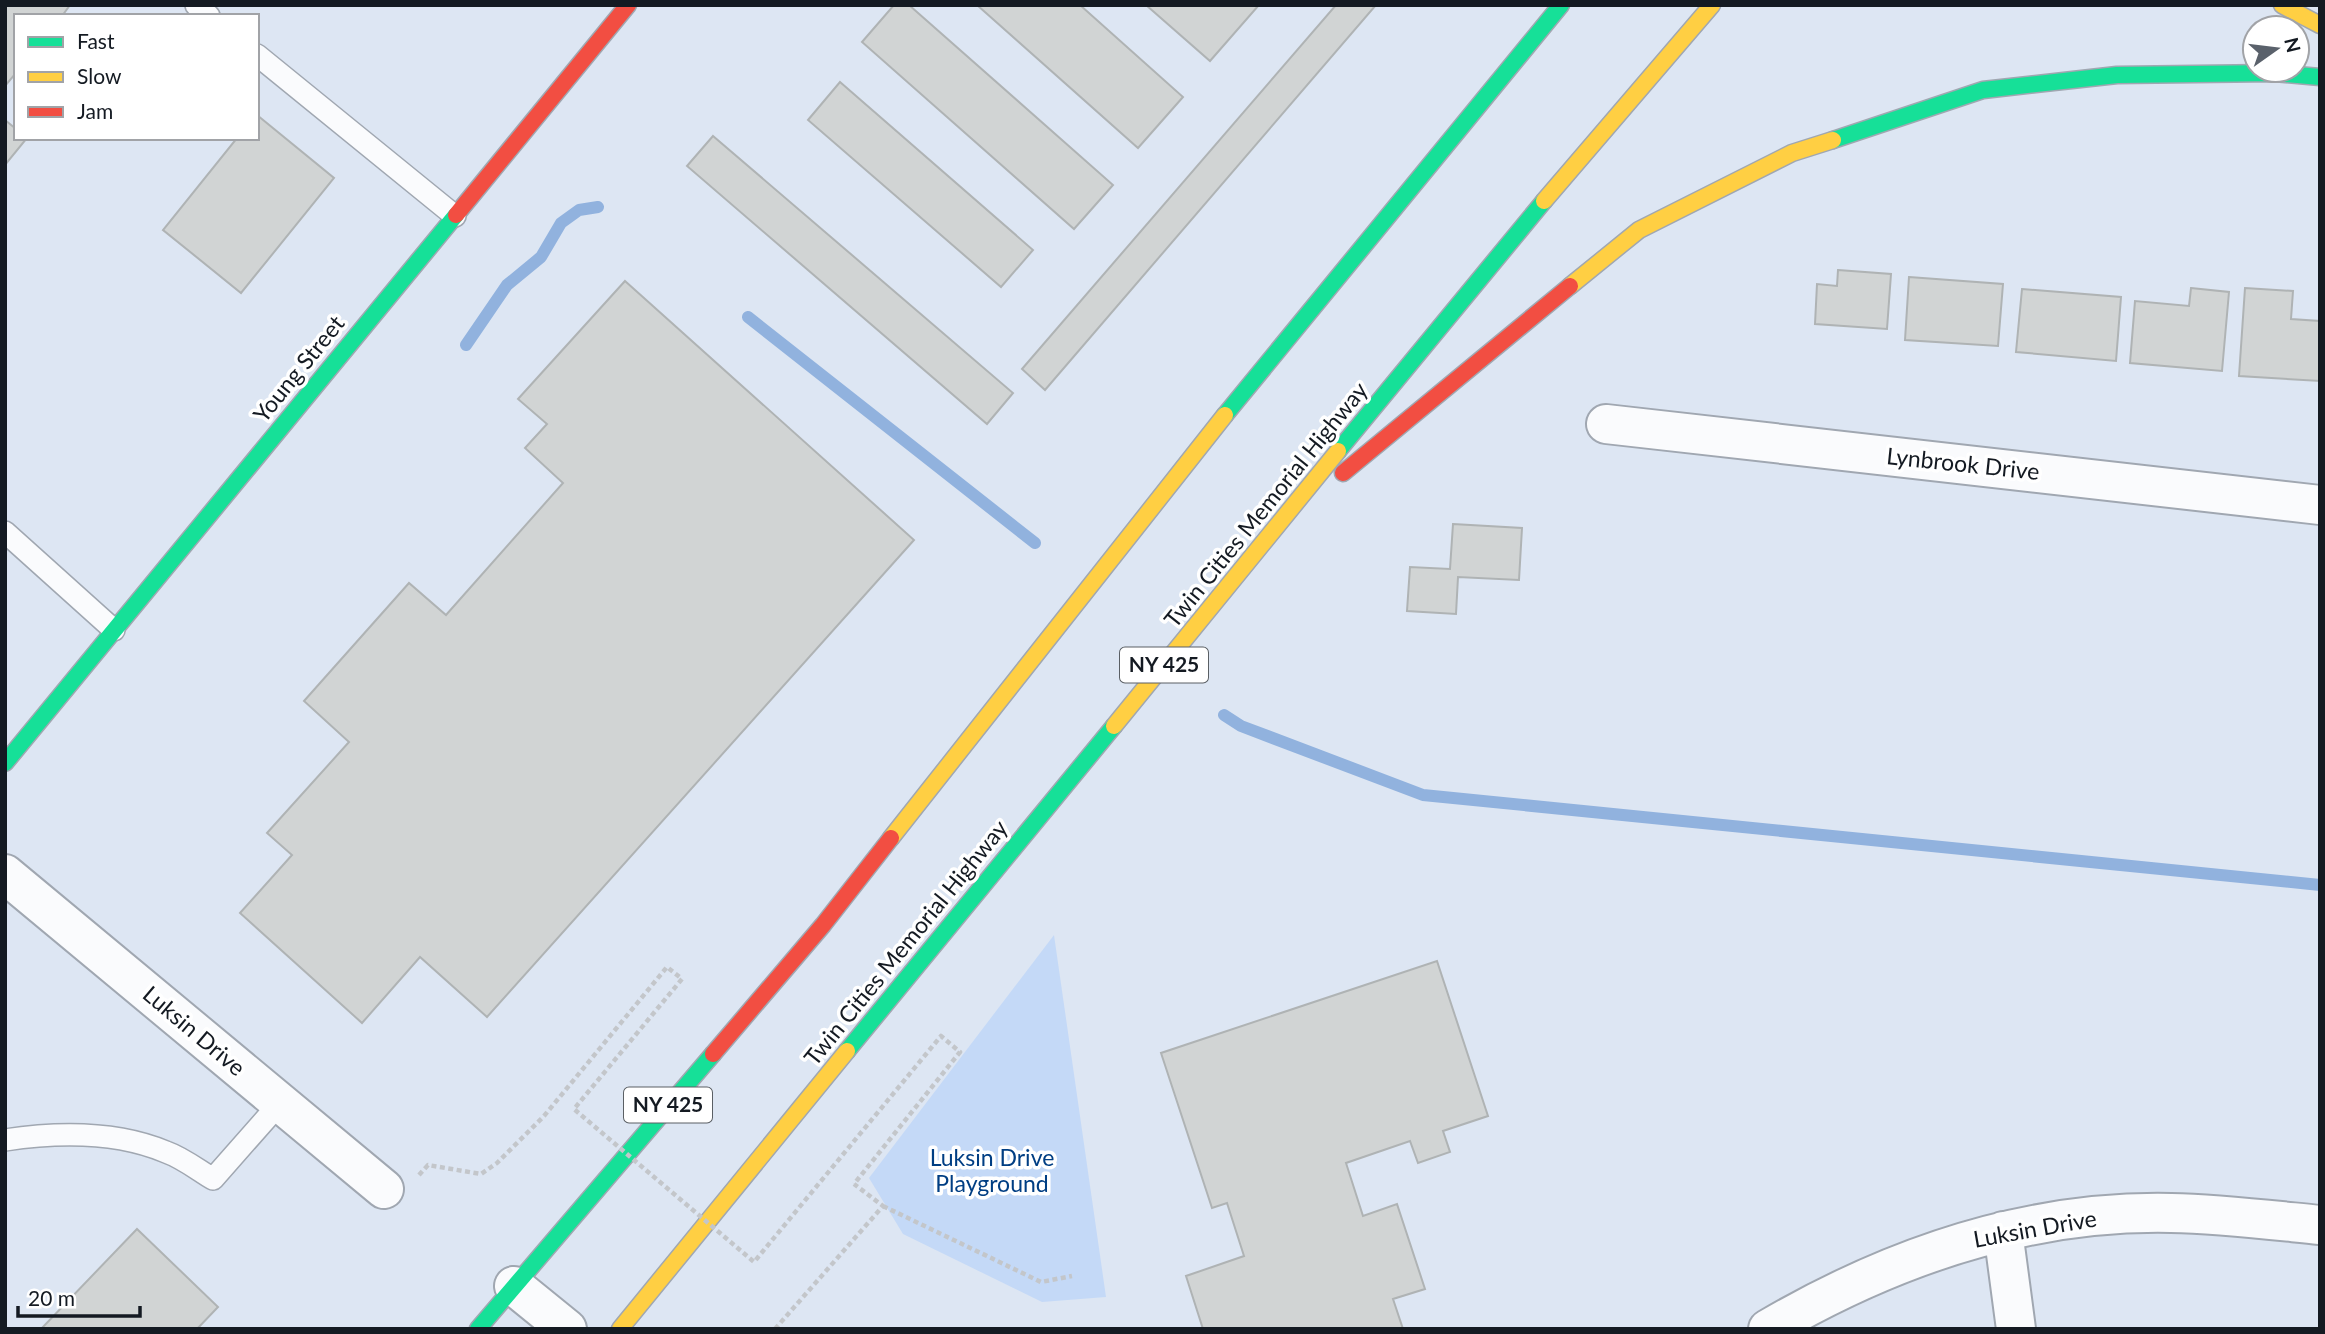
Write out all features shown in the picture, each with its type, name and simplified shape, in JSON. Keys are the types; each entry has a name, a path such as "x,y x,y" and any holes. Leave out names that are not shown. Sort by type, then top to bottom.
{"main road":[{"name":"Young Street","path":"5,763 628,5"},
{"name":"NY 425","path":"478,1329 823,925 1226,413 1561,5"},
{"name":"Twin Cities Memorial Highway","path":"620,1329 1522,227 1712,5"},
{"path":"2282,5 2320,25"},
{"path":"1279,525 1639,230 1792,153 1983,90 2117,75 2274,73 2320,77"}],"street":[{"name":"Lynbrook Drive","path":"1606,424 2320,505"},
{"name":"Luksin Drive","path":"5,874 280,1103 398,1186"},
{"name":"Luksin Drive","path":"1768,1329 1819,1299 1885,1268 1955,1243 2003,1231 2074,1219 2169,1213 2320,1225"},
{"path":"2003,1231 2016,1329"},
{"path":"514,1286 567,1329"}],"lane":[{"path":"259,57 455,216"},
{"path":"5,532 114,630"},
{"path":"5,1140 83,1135 132,1141 168,1152 213,1179 280,1103"}],"path":[{"path":"398,1186 428,1165 481,1174 497,1163 544,1116 667,967 682,978 574,1109 754,1262 941,1036 960,1052 854,1184 883,1206 1041,1282 1072,1276"},
{"path":"775,1329 883,1206"}],"green space":[{"name":"Luksin Drive Playground","path":"1054,935 1106,1297 1042,1302 903,1234 869,1178"}],"building":[{"path":"5,5 70,5 63,14 14,14 14,75 5,86"},
{"path":"894,5 909,5 1113,185 1074,229 862,42"},
{"path":"977,5 1080,5 1183,97 1138,148"},
{"path":"1146,5 1259,5 1210,61"},
{"path":"1336,5 1376,5 1045,390 1022,369"},
{"path":"840,82 1033,250 1001,287 808,120"},
{"path":"259,117 334,178 241,293 163,230 235,140 259,140"},
{"path":"5,120 14,127 14,140 25,140 5,165"},
{"path":"713,136 1013,393 987,424 687,166"},
{"path":"1838,270 1891,274 1887,329 1815,324 1817,284 1837,286"},
{"path":"1909,277 2003,284 1998,346 1905,340"},
{"path":"625,281 914,540 487,1017 420,957 362,1023 240,913 292,855 267,833 349,742 304,701 409,583 446,615 563,483 525,448 547,424 518,399"},
{"path":"2191,288 2229,292 2222,371 2130,363 2135,301 2189,306"},
{"path":"2245,288 2293,291 2291,319 2320,321 2320,381 2239,376"},
{"path":"2022,289 2121,297 2116,361 2016,352"},
{"path":"1453,524 1522,528 1519,580 1458,577 1456,614 1407,611 1410,567 1450,569"},
{"path":"1437,961 1488,1116 1443,1131 1450,1152 1418,1163 1410,1141 1346,1163 1363,1216 1397,1204 1425,1289 1393,1299 1403,1329 1203,1329 1186,1276 1244,1256 1227,1203 1212,1208 1161,1053"},
{"path":"137,1229 218,1307 197,1329 41,1329"}],"waterway":[{"path":"466,345 507,285 541,257 561,223 579,210 598,207"},
{"path":"748,317 1035,543"},
{"path":"1224,715 1241,726 1423,795 2320,885"}],"traffic: fast":[{"path":"1225,415 1561,5"},
{"path":"1833,140 1983,90 2117,75 2274,73 2320,77"},
{"path":"1338,451 1544,201"},
{"path":"5,763 456,215"},
{"path":"847,1051 1114,726"},
{"path":"478,1329 713,1054"}],"traffic: slow":[{"path":"1544,201 1712,5"},
{"path":"2282,5 2320,25"},
{"path":"1570,286 1639,230 1792,153 1833,140"},
{"path":"891,838 1225,415"},
{"path":"1114,726 1338,451"},
{"path":"620,1329 847,1051"}],"traffic: jam":[{"path":"456,215 628,5"},
{"path":"1343,473 1570,286"},
{"path":"713,1054 823,925 891,838"}]}
